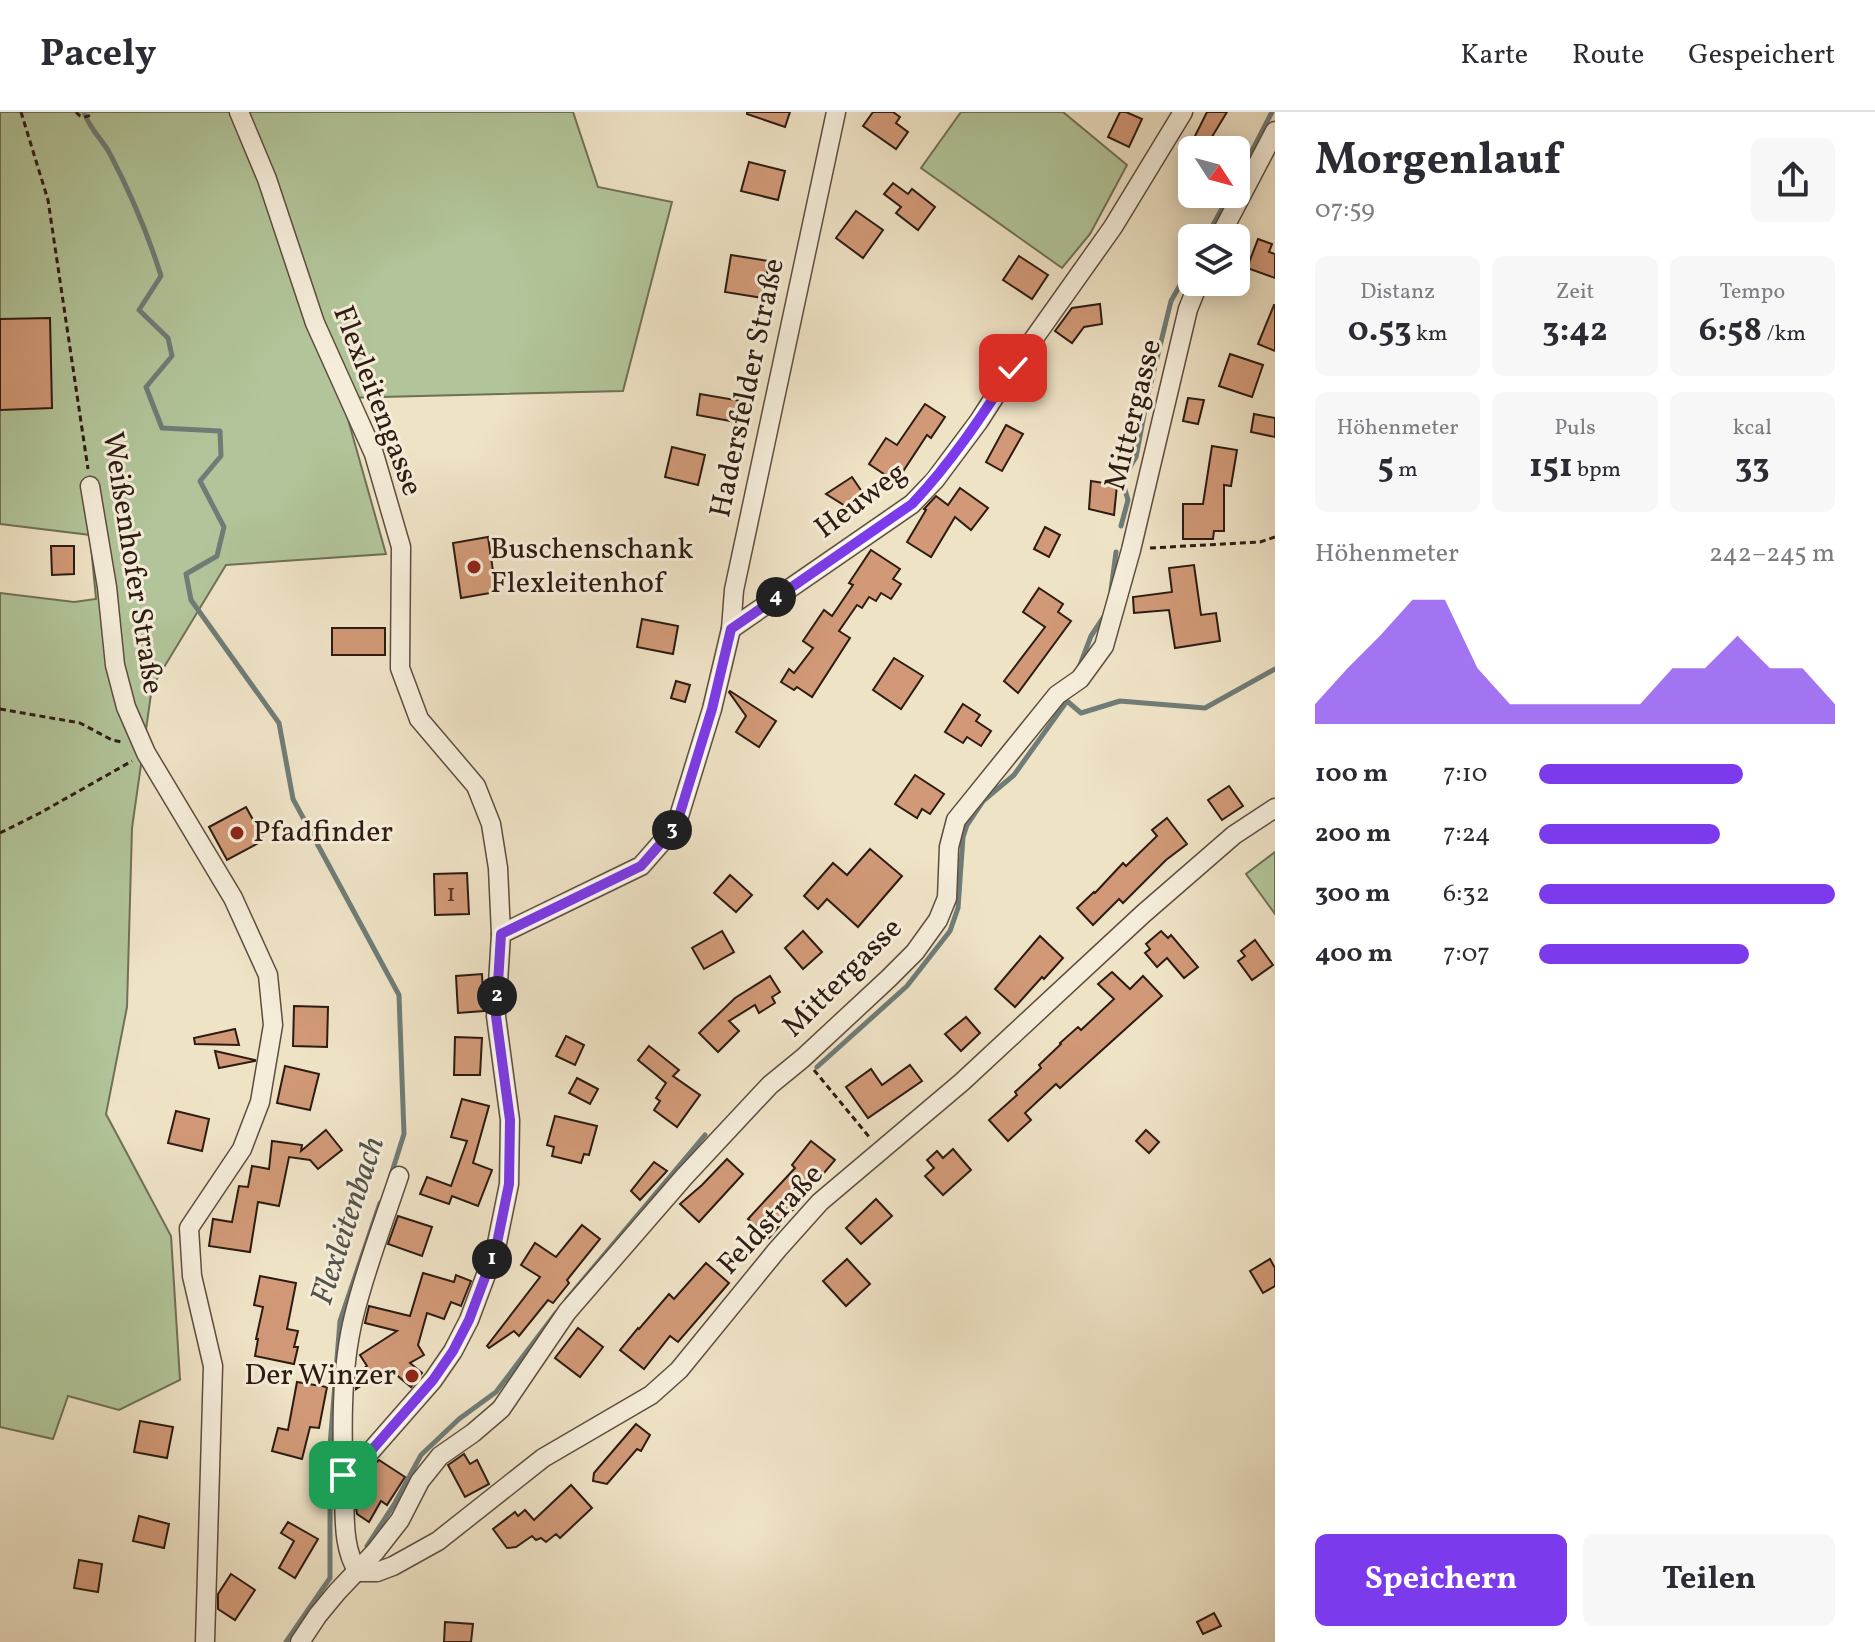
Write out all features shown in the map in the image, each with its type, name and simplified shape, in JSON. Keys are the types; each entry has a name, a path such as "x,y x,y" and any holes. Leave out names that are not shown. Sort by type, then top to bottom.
{"street":[{"name":"Flexleitengasse","path":"239,112 267,179 315,323 374,454 401,547 400,668 419,719 476,786 491,824 498,868 501,934"},
{"name":"Hadersfelder Straße","path":"501,934 641,866 676,826 712,709 731,629 737,574 836,112"},
{"name":"Heuweg","path":"731,629 912,504 935,480 1113,227 1183,112"},
{"path":"1226,224 1275,131"},
{"name":"Mittergasse","path":"358,1572 400,1520 420,1481 440,1456 501,1409 567,1312 674,1188 770,1085 803,1058 915,952 938,920 947,898 949,847 956,820 1057,695 1080,679 1104,646 1131,550 1193,296"},
{"name":"Weißenhofer Straße","path":"90,486 107,587 115,665 126,707 144,749 233,898 268,975 273,1025 260,1102 242,1149 189,1228 192,1276 213,1366 205,1642"},
{"name":"Feldstraße","path":"358,1572 377,1572 393,1566 438,1541 543,1458 651,1395 679,1370 820,1202 962,1082 1143,914 1234,835 1275,808"},
{"path":"343,1475 370,1452 433,1380 453,1351 469,1320 496,1248 509,1184 510,1120 496,1016 501,934"},
{"path":"300,1642 337,1592 358,1572 352,1564 346,1537 343,1429 347,1356 354,1316 399,1176"}],"path":[{"name":"Weißenhofer Straße","path":"21,112 48,200 90,486"},
{"path":"76,112 80,117 92,112"},
{"path":"1131,550 1260,542 1275,537"},
{"path":"0,709 80,723 112,740 144,749"},
{"path":"0,833 40,813 144,749"},
{"path":"803,1058 880,1150"}],"green space":[{"path":"0,112 573,112 598,187 672,202 623,391 342,398 386,554 226,565 152,687 132,828 127,1007 106,1114 171,1236 180,1380 119,1410 68,1396 53,1439 0,1427 0,593 74,602 96,599 90,535 0,524"},
{"path":"961,112 1063,112 1127,165 1090,234 1062,268 921,168"},
{"path":"1275,852 1275,914 1246,874"}],"building":[{"path":"747,112 790,112 785,127"},
{"path":"873,112 893,112 900,117 896,123 908,132 896,149 863,126"},
{"path":"1120,112 1142,119 1129,147 1108,137"},
{"path":"1207,112 1227,112 1212,136 1195,136"},
{"path":"749,162 785,171 778,200 741,191"},
{"path":"893,183 908,194 912,189 935,207 918,230 896,213 901,207 884,194"},
{"path":"856,211 883,230 863,258 836,238"},
{"path":"1258,239 1272,244 1269,252 1275,254 1275,278 1250,269"},
{"path":"731,255 769,261 763,298 725,292"},
{"path":"1019,256 1048,275 1032,299 1003,280"},
{"path":"1100,304 1102,324 1084,327 1072,343 1055,331 1072,308"},
{"path":"1275,305 1275,351 1258,344"},
{"path":"50,318 52,408 0,410 0,319"},
{"path":"1230,354 1263,365 1252,397 1219,386"},
{"path":"700,394 741,401 736,422 697,415"},
{"path":"1188,398 1204,400 1198,424 1183,421"},
{"path":"925,404 945,417 931,438 927,435 896,482 869,464 886,438 897,445"},
{"path":"1254,414 1275,418 1275,437 1251,432"},
{"path":"1006,425 1023,434 1002,471 986,462"},
{"path":"1212,446 1237,450 1231,486 1224,485 1224,531 1214,531 1213,539 1183,539 1183,504 1203,504"},
{"path":"672,447 705,455 698,485 665,477"},
{"path":"852,477 869,502 855,512 826,494"},
{"path":"1091,481 1117,485 1114,515 1089,509"},
{"path":"960,488 988,508 971,530 955,517 931,557 907,542 924,509 936,496 948,505"},
{"path":"1045,527 1060,535 1049,557 1034,549"},
{"name":"Buschenschank Flexleitenhof","path":"488,537 496,592 461,598 453,543"},
{"path":"51,546 74,546 74,574 52,575"},
{"path":"871,550 900,569 893,579 901,584 891,599 881,593 876,601 869,597 862,608 857,605 839,631 850,638 812,697 797,687 794,690 781,682 789,669 794,673 813,648 803,641 824,610 832,616"},
{"path":"1194,565 1201,615 1216,613 1220,641 1175,648 1169,610 1134,613 1133,597 1172,592 1169,568"},
{"path":"1039,588 1063,604 1058,612 1071,621 1018,693 1004,681 1045,627 1023,612"},
{"path":"642,619 678,626 673,654 637,647"},
{"path":"332,628 385,628 385,655 332,655"},
{"path":"894,658 923,676 901,709 873,690"},
{"path":"676,681 690,685 685,702 671,698"},
{"path":"730,691 776,721 759,747 736,732 746,716"},
{"path":"963,704 980,715 976,721 991,731 981,746 967,737 963,743 945,732"},
{"path":"915,775 944,794 930,814 922,809 917,818 895,804"},
{"path":"1229,786 1243,806 1222,820 1208,800"},
{"name":"Pfadfinder","path":"246,807 264,840 227,860 209,827"},
{"path":"1167,818 1187,844 1166,860 1123,903 1119,899 1093,925 1077,908 1123,863 1126,866 1157,836 1152,830"},
{"path":"870,849 902,876 858,927 827,899 818,909 804,896 833,863 847,875"},
{"path":"467,873 469,914 435,915 434,874"},
{"path":"730,875 752,895 736,912 714,893"},
{"path":"722,931 734,952 704,969 692,948"},
{"path":"803,931 822,952 803,969 785,948"},
{"path":"1161,931 1168,938 1171,935 1198,967 1184,978 1167,958 1157,967 1145,953 1150,949 1146,944"},
{"path":"1040,936 1063,958 1015,1007 995,989"},
{"path":"1255,940 1273,965 1252,980 1238,961 1245,956 1241,951"},
{"path":"1112,972 1130,989 1143,976 1162,996 1060,1088 1056,1084 1025,1113 1031,1120 1008,1141 989,1120 1017,1095 1015,1092 1041,1068 1039,1065 1060,1043 1078,1027 1081,1030 1114,999 1098,984"},
{"path":"482,974 484,1011 458,1013 456,976"},
{"path":"770,976 780,992 772,997 775,1003 759,1013 755,1005 729,1021 739,1031 718,1052 699,1033 735,998"},
{"path":"294,1006 328,1007 327,1047 293,1046"},
{"path":"966,1017 980,1033 961,1051 945,1034"},
{"path":"235,1029 239,1045 195,1044 194,1038"},
{"path":"566,1036 584,1045 575,1065 556,1056"},
{"path":"455,1037 482,1038 480,1075 454,1075"},
{"path":"649,1046 679,1070 673,1076 700,1095 677,1127 654,1110 660,1101 656,1098 666,1083 638,1060"},
{"path":"215,1051 255,1060 255,1061 219,1068"},
{"path":"910,1065 922,1081 868,1118 846,1087 871,1069 882,1085"},
{"path":"285,1066 319,1074 310,1110 277,1103"},
{"path":"577,1078 598,1089 590,1104 569,1093"},
{"path":"462,1099 489,1106 473,1163 492,1170 478,1206 452,1196 449,1204 420,1194 427,1177 451,1186 467,1141 451,1137"},
{"path":"176,1111 209,1119 202,1151 168,1143"},
{"path":"555,1116 597,1126 589,1155 584,1154 581,1163 552,1156 554,1147 547,1145"},
{"path":"326,1130 342,1150 318,1169 310,1160 289,1157 279,1206 258,1202 250,1252 209,1246 213,1219 232,1222 239,1186 248,1187 252,1166 269,1169 272,1141 302,1145 301,1151"},
{"path":"1146,1130 1159,1142 1149,1153 1136,1141"},
{"path":"811,1141 835,1160 769,1238 748,1219 795,1168 792,1165"},
{"path":"953,1149 971,1170 943,1195 925,1176 934,1168 927,1160 937,1151 943,1158"},
{"path":"727,1159 743,1174 699,1222 680,1204"},
{"path":"654,1162 667,1171 640,1200 631,1191"},
{"path":"876,1199 892,1216 861,1244 846,1228"},
{"path":"398,1216 432,1227 422,1256 388,1244"},
{"path":"582,1225 600,1239 567,1280 569,1283 553,1303 548,1300 519,1336 514,1331 489,1348 487,1346 540,1277 521,1265 535,1243 556,1257"},
{"path":"847,1259 870,1284 846,1306 823,1281"},
{"path":"1270,1259 1275,1268 1275,1286 1263,1293 1250,1271"},
{"path":"706,1263 729,1283 678,1342 670,1336 644,1369 620,1350 669,1294 674,1299"},
{"path":"423,1273 454,1282 456,1275 471,1281 461,1306 451,1302 444,1319 427,1313 418,1345 424,1355 410,1363 422,1373 411,1387 388,1368 356,1389 357,1373 367,1366 360,1355 397,1331 365,1323 369,1306 410,1316"},
{"path":"260,1276 296,1283 287,1329 298,1331 294,1364 255,1356 263,1307 254,1305"},
{"path":"578,1328 603,1347 580,1377 555,1358"},
{"path":"297,1382 327,1387 319,1428 310,1427 302,1459 272,1451 278,1428 288,1430"},
{"path":"140,1421 173,1427 167,1458 134,1452"},
{"path":"636,1424 650,1435 641,1451 637,1449 607,1484 593,1481 594,1473"},
{"path":"464,1454 470,1464 477,1460 489,1484 465,1497 448,1465"},
{"path":"379,1460 405,1477 387,1505 381,1501 369,1522 357,1514 356,1508 363,1498 356,1491"},
{"path":"571,1485 592,1508 560,1538 556,1534 546,1542 532,1536 516,1547 507,1548 493,1529 515,1512 518,1516 525,1510 534,1520"},
{"path":"139,1516 169,1524 164,1548 133,1541"},
{"path":"288,1522 318,1539 295,1578 279,1568 294,1541 281,1533"},
{"path":"79,1560 102,1564 98,1592 74,1588"},
{"path":"231,1574 255,1590 235,1620 218,1609 218,1594"},
{"path":"1214,1613 1221,1626 1203,1634 1197,1622"},
{"path":"445,1622 473,1624 471,1642 444,1642"}],"waterway":[{"name":"Flexleitenbach","path":"84,112 125,184 161,276 139,310 168,338 172,356 146,387 162,428 220,431 221,456 200,481 224,527 217,556 186,574 191,600 279,723 293,799 399,995 404,1134 391,1175"},
{"path":"1250,155 1272,112"},
{"path":"1214,224 1222,208"},
{"path":"1121,526 1128,500 1122,480 1136,457 1171,301 1178,289"},
{"path":"1111,590 1116,552"},
{"path":"1080,665 1091,636 1105,615"},
{"path":"817,1067 907,986 950,931 958,908 963,837 967,825 983,801 1014,775 1067,701 1081,713 1120,701 1205,708 1275,669"},
{"path":"567,1299 705,1135"},
{"name":"Flexleitenbach","path":"286,1642 330,1578 330,1446 340,1321 380,1203"},
{"path":"367,1546 421,1455 459,1419 496,1392 556,1313"}],"place":[{"name":"Buschenschank Flexleitenhof","path":"474,567"},
{"name":"Pfadfinder","path":"237,833"},
{"name":"Der Winzer","path":"412,1376"}],"route":[{"path":"343,1475 370,1452 433,1380 453,1351 469,1320 496,1248 509,1184 510,1120 496,1016 501,934 641,866 676,826 712,709 731,629 912,504 935,480 979,421 1013,368"}]}
